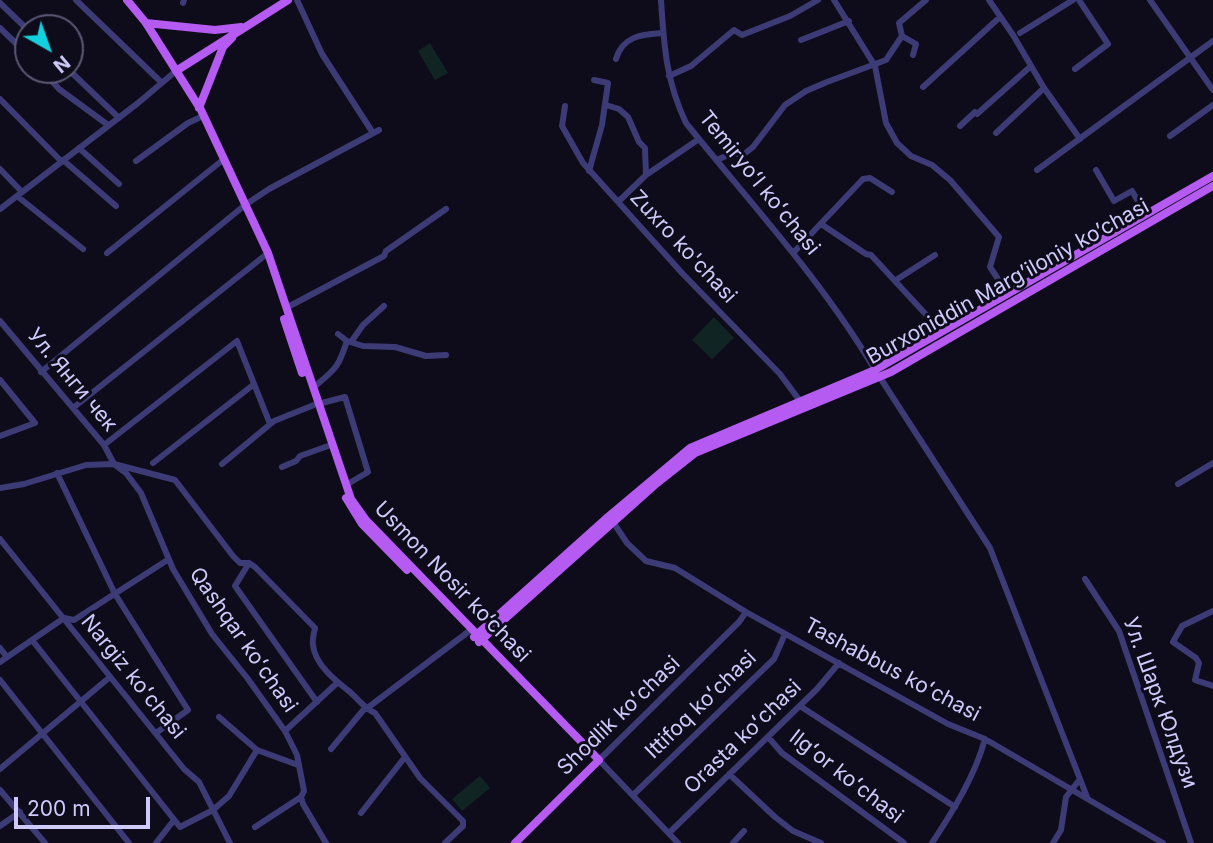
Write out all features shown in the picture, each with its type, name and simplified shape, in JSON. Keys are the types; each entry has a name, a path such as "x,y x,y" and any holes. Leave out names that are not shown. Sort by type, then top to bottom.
{"main road":[{"name":"Usmon Nosir ko‘chasi","path":"127,0 146,23 201,112 223,159 265,252 313,387 316,405"},
{"path":"176,71 288,0"},
{"path":"146,23 215,30 244,27"},
{"path":"201,112 223,47 244,27"},
{"name":"Burxoniddin Marg’iloniy ko’chasi","path":"475,636 690,448 800,401 877,373 942,332 1213,176"},
{"name":"Burxoniddin Marg’iloniy ko’chasi","path":"611,519 695,453 877,373 989,316 1213,186"},
{"name":"Usmon Nosir ko‘chasi","path":"265,252 316,405 351,499 366,520 475,636"},
{"name":"Usmon Nosir ko‘chasi","path":"323,424 346,498 362,524 475,636 496,653 599,760"},
{"name":"Shodlik koʻchasi","path":"514,843 599,760"}],"street":[{"path":"76,0 162,83"},
{"path":"41,372 244,205 376,132 322,54 297,0"},
{"name":"Temiryoʻl koʻchasi","path":"661,0 669,76 674,97 686,123 831,300 990,548 1088,799"},
{"path":"669,76 691,66 734,30 742,35 790,16 818,0"},
{"path":"834,0 875,66 886,123 897,143 911,156 932,165 950,180 999,237 990,267 1008,294"},
{"path":"989,0 1044,88 1080,139"},
{"path":"1020,33 1073,0"},
{"path":"1150,0 1213,90"},
{"path":"913,55 917,46 902,36 899,23 922,1"},
{"path":"1075,69 1108,44 1082,1"},
{"path":"0,4 14,17"},
{"path":"923,87 1000,17"},
{"path":"800,40 849,21"},
{"path":"0,28 14,42"},
{"path":"616,59 620,46 624,43 636,37 663,33"},
{"path":"717,160 732,153 743,155 753,147 786,105 806,91 886,60 902,36"},
{"path":"1037,170 1213,41"},
{"path":"960,126 1031,66"},
{"path":"0,209 176,71"},
{"path":"589,171 606,105 608,83 594,80"},
{"path":"55,84 108,125"},
{"path":"84,84 119,118"},
{"path":"996,133 1044,88"},
{"path":"0,99 62,161 116,206"},
{"path":"606,105 619,109 628,117 635,135 645,148 646,175"},
{"name":"Zuxro ko'chasi","path":"565,106 562,122 564,129 589,171 683,275 780,374 800,401"},
{"path":"1170,136 1213,106"},
{"path":"136,161 201,112"},
{"path":"618,202 646,175 699,139"},
{"path":"79,148 119,184"},
{"path":"107,253 223,159"},
{"path":"0,169 20,194 83,249"},
{"path":"1097,170 1114,201 1132,191 1146,215"},
{"path":"793,253 866,178 892,192"},
{"path":"286,308 384,256 386,251 446,209"},
{"path":"821,224 871,255 942,332"},
{"path":"73,408 265,252"},
{"path":"896,280 935,255"},
{"path":"313,387 336,368 349,342 384,306"},
{"name":"Ул. Янги чек","path":"0,321 104,445 114,464"},
{"path":"338,334 349,342 363,346 395,347 426,356 446,355"},
{"path":"104,445 237,341 271,424"},
{"path":"0,380 36,423 0,436"},
{"path":"153,463 253,385"},
{"path":"222,464 271,424 316,405 345,397 368,472 346,485"},
{"path":"282,467 296,461 300,456 328,446"},
{"path":"1178,484 1213,463"},
{"path":"0,488 24,484 86,465 114,464 175,480 233,556 240,563 249,563 315,628 312,646 323,666 365,709 375,713 433,793 463,821 463,825 445,843"},
{"name":"Qashqar koʻchasi","path":"114,464 126,473 141,493 169,559 212,634 285,731 297,755 304,791 302,797 326,843"},
{"path":"57,473 115,594 188,710 156,733"},
{"name":"Tashabbus koʻchasi","path":"611,519 627,543 646,561 675,568 785,634 948,723 985,739 1163,843"},
{"name":"Nargiz koʻchasi","path":"0,539 184,769 199,782 230,843"},
{"path":"0,662 64,618 74,620 169,559"},
{"path":"249,563 235,586 317,702"},
{"name":"Ул. Шарк Юлдузи","path":"1085,579 1119,631 1191,843"},
{"path":"1213,611 1182,626 1173,642 1199,663 1195,680 1213,686"},
{"name":"Shodlik koʻchasi","path":"599,760 746,612"},
{"name":"Ittifoq koʻchasi","path":"633,795 774,659 785,634"},
{"path":"331,749 365,709 475,636"},
{"path":"32,640 180,827 214,810 229,796 257,750"},
{"path":"0,648 7,657"},
{"name":"Orasta koʻchasi","path":"669,833 800,706 839,663"},
{"path":"0,769 110,677"},
{"path":"0,680 129,843"},
{"path":"285,731 337,683"},
{"path":"800,706 955,807"},
{"path":"219,717 257,750 298,765"},
{"name":"Ilgʻor koʻchasi","path":"768,737 782,752 904,843"},
{"path":"932,843 955,807 981,755 985,739"},
{"path":"361,813 405,757"},
{"path":"599,760 678,843"},
{"path":"729,774 793,831 821,843"},
{"path":"1053,843 1061,830 1066,797 1080,779"},
{"path":"0,790 45,843"},
{"path":"255,827 302,797"},
{"path":"0,826 20,813"},
{"path":"156,843 174,820"},
{"path":"733,843 744,831"}],"green space":[{"path":"430,43 448,73 435,80 418,51"},
{"path":"714,317 734,338 712,359 692,340"},
{"path":"480,776 490,788 462,811 452,799"}]}
